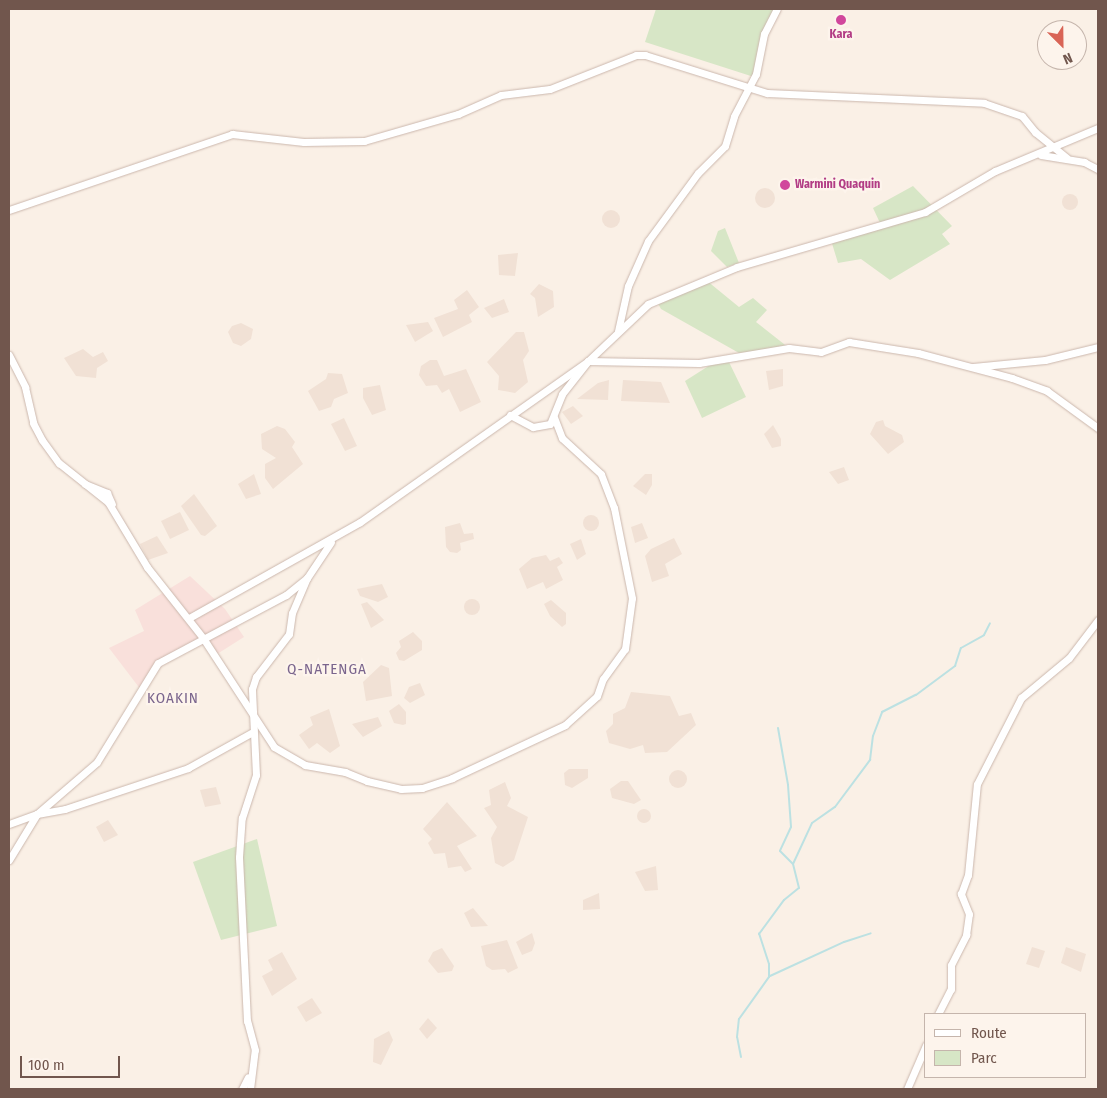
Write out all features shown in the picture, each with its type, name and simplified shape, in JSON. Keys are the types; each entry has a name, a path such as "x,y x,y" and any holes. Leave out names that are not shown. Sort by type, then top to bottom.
{"street":[{"path":"618,331 628,286 648,241 698,173 725,146 734,116 756,74 764,34 778,9"},
{"path":"9,210 232,134 304,142 364,141 458,114 501,95 550,89 636,55 657,56 767,93 876,100 984,103 1022,116 1036,132 1067,158"},
{"path":"510,415 533,427 550,424 562,394 588,361 648,304 747,264 925,212 995,171 1098,128"},
{"path":"1032,156 1049,154 1098,169"},
{"path":"189,618 333,540 588,361 699,363 789,348 821,352 849,342 918,352 1046,391 1098,428"},
{"path":"967,367 1045,360 1098,347"},
{"path":"9,355 25,387 33,422 42,440 58,463 108,502 147,566 189,618 274,747 290,759 345,772 367,781 401,789 422,788 518,750 565,725 589,704 625,649 632,598 614,508 601,474 562,438 554,417"},
{"path":"250,1089 250,1074 255,1050 247,1021 239,857 242,818 256,775 252,733 252,689 256,677 289,634 292,613 307,578 333,540"},
{"path":"9,860 36,814 97,762 158,663 286,595 307,578"},
{"path":"939,1013 951,989 950,965 966,935 969,914 961,894 968,875 977,784 1021,698 1069,658 1098,620"},
{"path":"9,824 36,814 65,809 188,768 252,733"},
{"path":"907,1089 924,1051"},
{"path":"242,1089 250,1074"}],"shaded area":[{"path":"765,188 772,191 775,198 772,205 765,208 758,205 755,198 758,191"},
{"path":"1070,194 1078,202 1070,210 1062,202"},
{"path":"611,210 617,213 620,219 617,225 611,228 605,225 602,219 605,213"},
{"path":"518,253 515,276 499,275 498,255"},
{"path":"539,284 553,291 554,307 538,317 535,298 530,294"},
{"path":"467,290 479,307 469,315 472,322 443,337 434,318 458,309 454,300"},
{"path":"504,299 509,312 492,318 484,308"},
{"path":"428,322 433,331 415,342 406,325"},
{"path":"241,323 253,329 251,339 241,346 233,343 228,332 232,326"},
{"path":"516,332 524,332 529,351 523,360 528,382 515,393 498,390 499,376 487,362"},
{"path":"83,349 93,357 103,352 108,361 97,368 96,378 76,376 64,358"},
{"path":"430,360 437,360 444,376 466,369 481,402 460,412 449,389 442,393 437,385 426,386 419,375 421,366"},
{"path":"783,369 783,386 769,390 766,371"},
{"path":"328,373 342,374 348,393 334,399 331,407 319,411 308,391 326,379"},
{"path":"609,380 608,400 577,399 598,383"},
{"path":"623,380 661,382 670,403 621,401"},
{"path":"380,385 386,410 372,415 363,398 363,388"},
{"path":"573,406 583,416 571,424 562,412"},
{"path":"344,418 357,446 345,451 331,424"},
{"path":"883,420 885,426 902,435 904,442 888,454 870,434 876,422"},
{"path":"773,425 781,439 781,446 772,448 764,434"},
{"path":"277,426 285,429 295,442 292,447 303,464 273,489 265,478 265,464 276,458 262,449 261,434"},
{"path":"844,467 849,480 838,484 829,472"},
{"path":"254,474 261,494 246,499 238,484"},
{"path":"645,474 652,474 652,485 646,495 633,486"},
{"path":"194,494 217,526 205,536 201,535 181,506"},
{"path":"180,512 189,530 170,539 161,521"},
{"path":"588,515 594,515 599,520 597,529 588,531 583,526 583,520"},
{"path":"460,523 464,534 473,533 474,539 460,543 461,550 457,553 450,552 446,547 445,527"},
{"path":"642,523 648,538 635,543 631,527"},
{"path":"157,536 168,553 148,560 140,544"},
{"path":"674,538 682,554 665,564 669,576 652,582 645,556 651,549"},
{"path":"581,539 586,554 577,560 570,544"},
{"path":"546,555 550,561 559,557 563,563 557,567 563,580 546,589 543,582 527,589 519,569 532,558"},
{"path":"190,576 225,609 244,637 214,656 203,638 163,659 141,690 109,648 144,631 135,610"},
{"path":"382,584 388,597 378,602 360,596 357,589"},
{"path":"472,599 478,601 480,607 478,613 472,615 466,613 464,607 466,601"},
{"path":"551,600 566,613 566,624 562,627 550,616 544,604"},
{"path":"367,602 384,620 371,628 361,604"},
{"path":"413,632 422,641 422,650 404,661 399,660 396,653 401,647 399,641"},
{"path":"381,665 389,668 392,696 366,701 363,682"},
{"path":"420,683 425,695 410,703 404,698 409,687"},
{"path":"631,692 670,696 679,716 691,713 696,725 667,752 645,753 643,745 630,749 609,743 606,731 613,724 613,714 625,708"},
{"path":"399,704 406,712 406,724 403,725 394,723 389,711"},
{"path":"329,709 340,746 330,753 317,743 309,749 299,735 313,725 310,717"},
{"path":"378,717 382,726 363,737 352,724"},
{"path":"569,769 588,769 588,778 572,788 565,785 564,773"},
{"path":"678,770 684,773 687,779 684,785 678,788 672,785 669,779 672,773"},
{"path":"621,781 628,781 641,800 634,804 612,798 610,789"},
{"path":"505,782 511,798 507,806 528,817 514,860 503,867 495,863 491,838 497,827 484,808 491,805 489,790"},
{"path":"216,787 221,804 205,807 200,790"},
{"path":"447,802 477,836 457,846 472,869 465,872 461,866 448,868 445,853 434,854 428,843 432,839 423,829"},
{"path":"641,809 647,809 651,816 647,823 641,823 637,819 637,813"},
{"path":"108,820 118,835 104,842 96,827"},
{"path":"656,866 658,890 645,891 635,872"},
{"path":"599,893 600,909 583,910 583,900"},
{"path":"473,908 488,926 471,927 464,913"},
{"path":"532,933 535,943 532,951 522,955 516,942"},
{"path":"507,940 518,968 508,973 505,969 492,970 486,966 481,946"},
{"path":"1032,947 1045,951 1039,968 1026,964"},
{"path":"1066,947 1086,954 1081,972 1061,963"},
{"path":"442,948 454,966 452,971 438,973 428,961 433,952"},
{"path":"282,952 297,979 272,996 262,976 273,970 268,960"},
{"path":"312,998 322,1013 306,1022 297,1007"},
{"path":"428,1018 437,1028 427,1039 419,1029"},
{"path":"389,1031 393,1040 381,1065 373,1062 374,1039"}],"green space":[{"path":"656,9 777,9 764,34 754,77 645,42"},
{"path":"913,186 952,226 942,234 950,244 890,280 861,259 838,263 830,237 880,223 873,208"},
{"path":"725,228 739,263 727,267 711,251 718,231"},
{"path":"706,280 739,307 753,298 767,310 756,322 789,348 739,353 661,309 656,300"},
{"path":"727,358 746,397 702,418 685,381 718,360"},
{"path":"257,839 277,926 221,940 193,862"}],"waterway":[{"path":"741,1057 737,1037 739,1019 769,977 769,964 759,934 784,900 799,888 793,864 812,823 835,807 870,760 873,736 882,712 916,695 955,666 961,648 984,635 990,623"},
{"path":"778,728 788,785 791,827 780,851 793,864"},
{"path":"770,976 844,942 871,933"}],"place":[{"name":"Kara","path":"841,20"},
{"name":"Warmini Quaquin","path":"785,185"}],"district":[{"name":"Q-NATENGA","path":"327,670"},
{"name":"KOAKIN","path":"173,699"}]}
